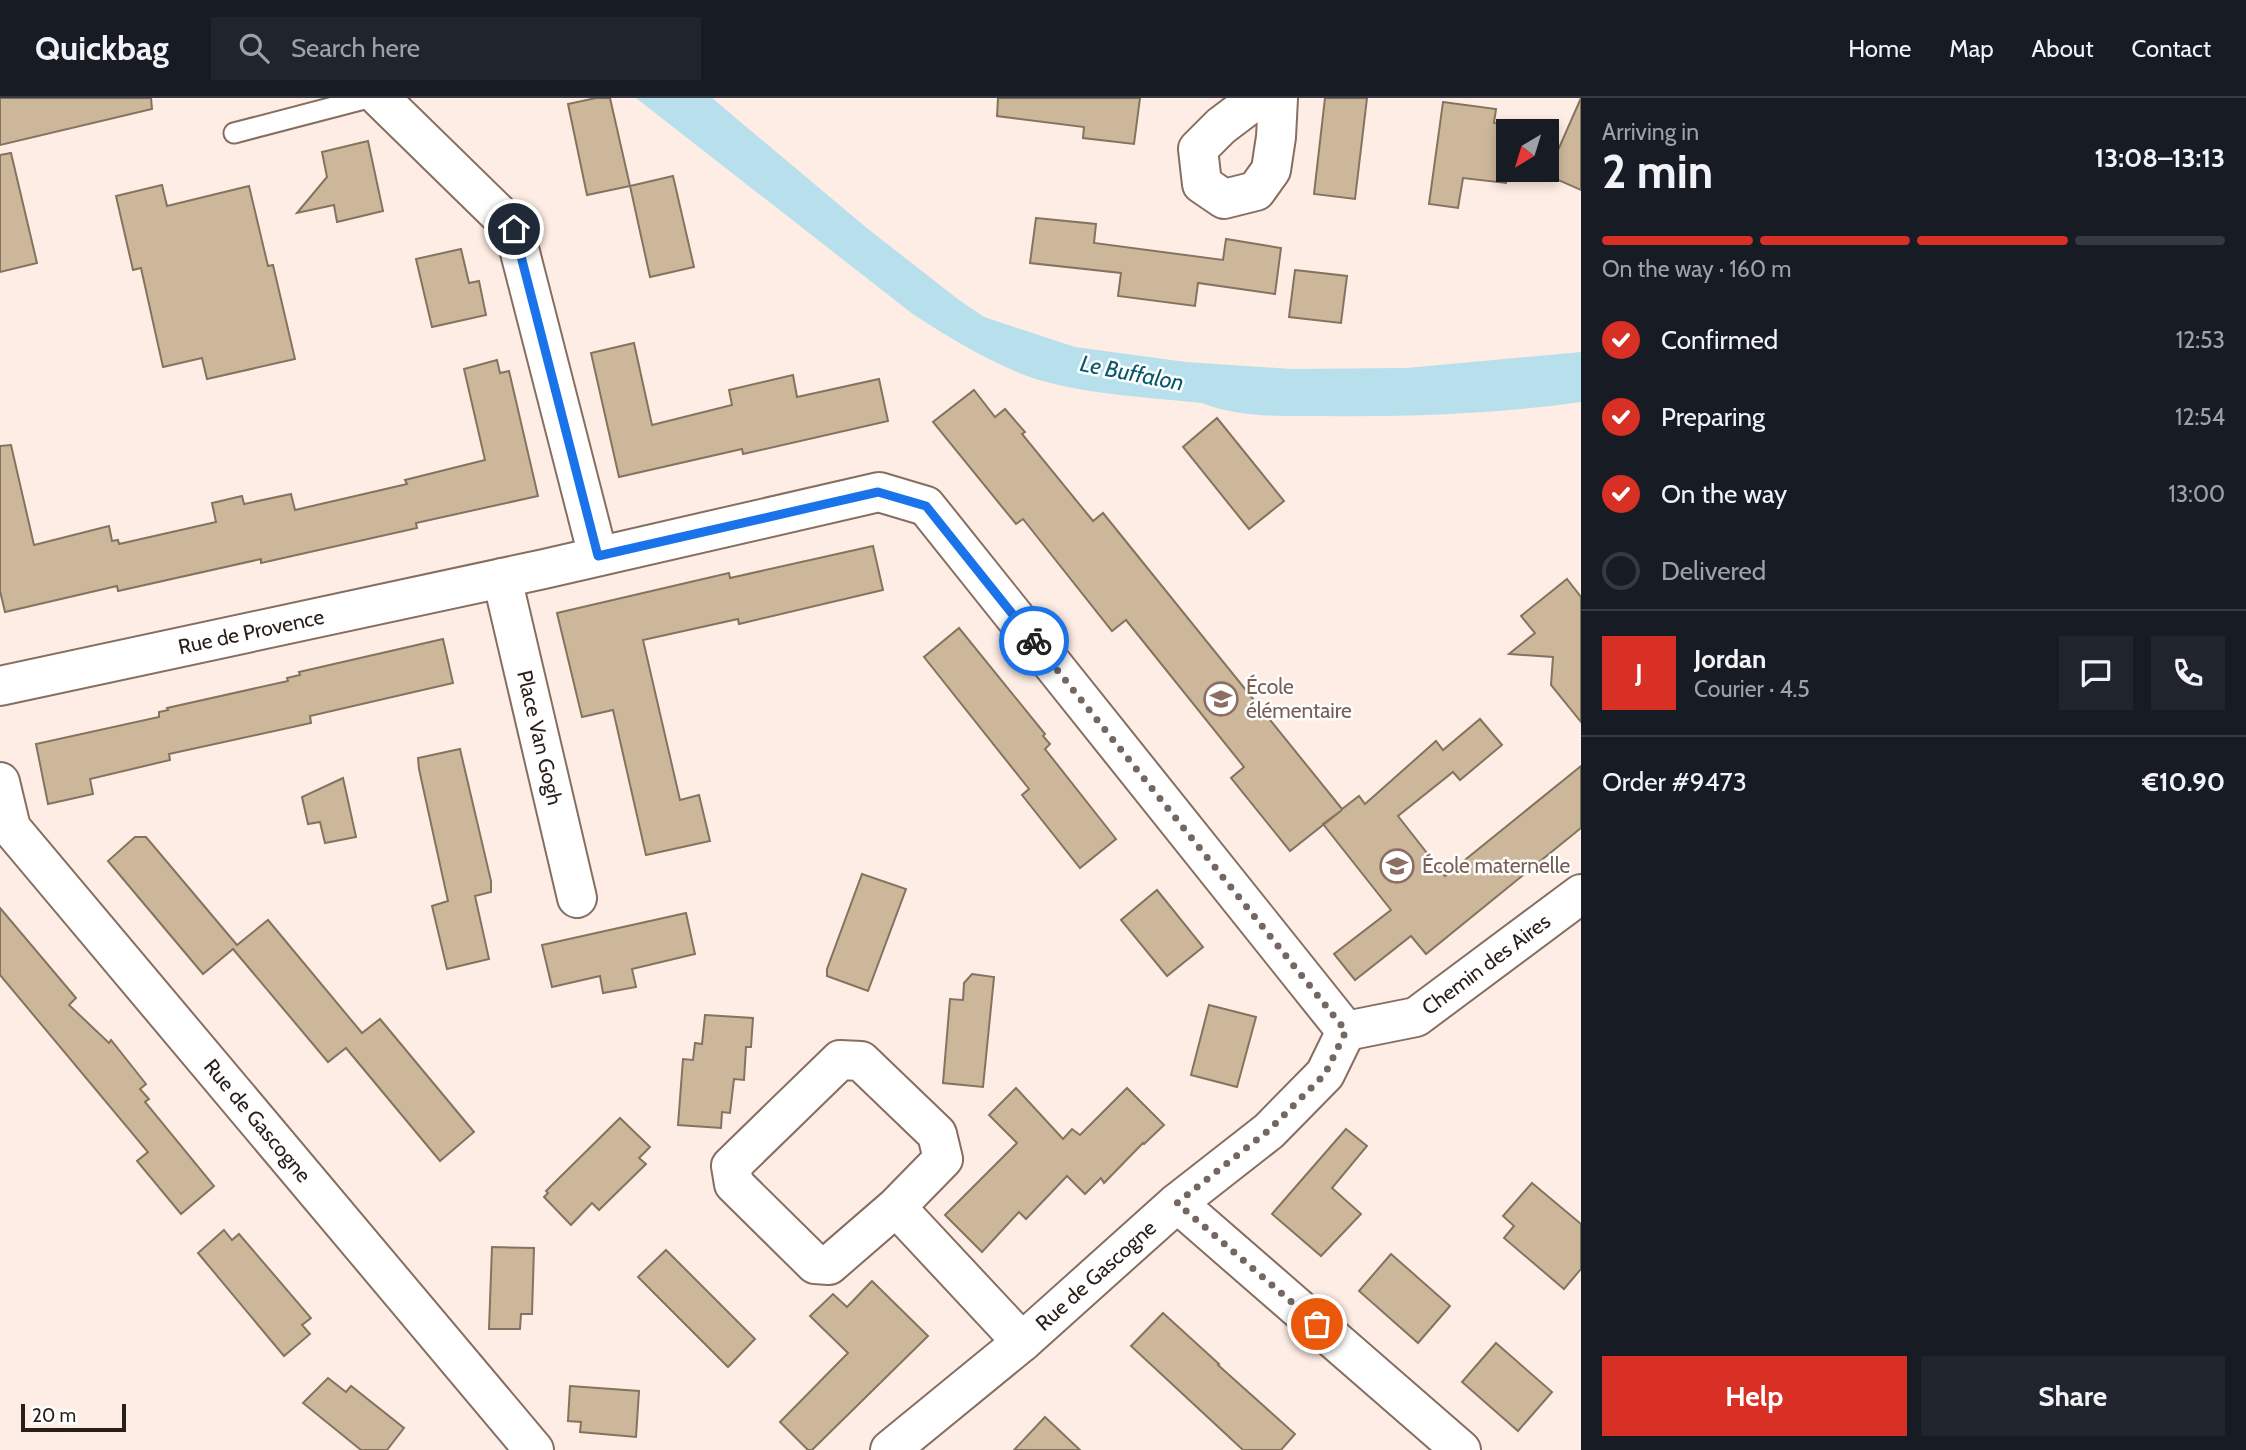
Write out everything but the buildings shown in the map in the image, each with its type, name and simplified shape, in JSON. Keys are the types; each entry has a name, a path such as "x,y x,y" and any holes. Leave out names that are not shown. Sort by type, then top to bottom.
{"street":[{"path":"380,98 514,229 598,556"},
{"path":"1258,98 1221,126 1198,149 1202,184 1224,199 1256,191 1270,170 1276,137 1278,98"},
{"name":"Rue de Provence","path":"0,686 502,578 878,492 926,506 1346,1031"},
{"name":"Place Van Gogh","path":"502,578 577,898"},
{"name":"Rue de Gascogne","path":"0,782 11,828 534,1450"},
{"name":"Chemin des Aires","path":"1346,1031 1416,1017 1581,894"},
{"name":"Rue de Gascogne","path":"890,1450 1022,1342 1177,1203 1269,1130 1325,1074 1346,1031"},
{"path":"840,1060 861,1061 937,1134 943,1159 896,1206 829,1265 815,1264 734,1184 731,1166 840,1060"},
{"path":"1177,1203 1461,1450"},
{"path":"896,1206 1022,1342"}],"lane":[{"path":"234,133 368,98"}],"water":[{"name":"Le Buffalon","path":"636,98 712,98 868,229 959,300 984,317 1075,347 1186,362 1292,369 1406,368 1581,352 1581,402 1453,414 1278,416 1247,414 1202,403 1084,390 1038,379 977,353 914,315"}],"way so far":[{"path":"1034,641 1346,1031 1325,1074 1269,1130 1177,1203 1317,1324"}],"place":[{"name":"École élémentaire","path":"1221,699"},
{"name":"École maternelle","path":"1397,866"}],"route":[{"path":"514,229 598,556 878,492 926,506 1034,641"}]}
